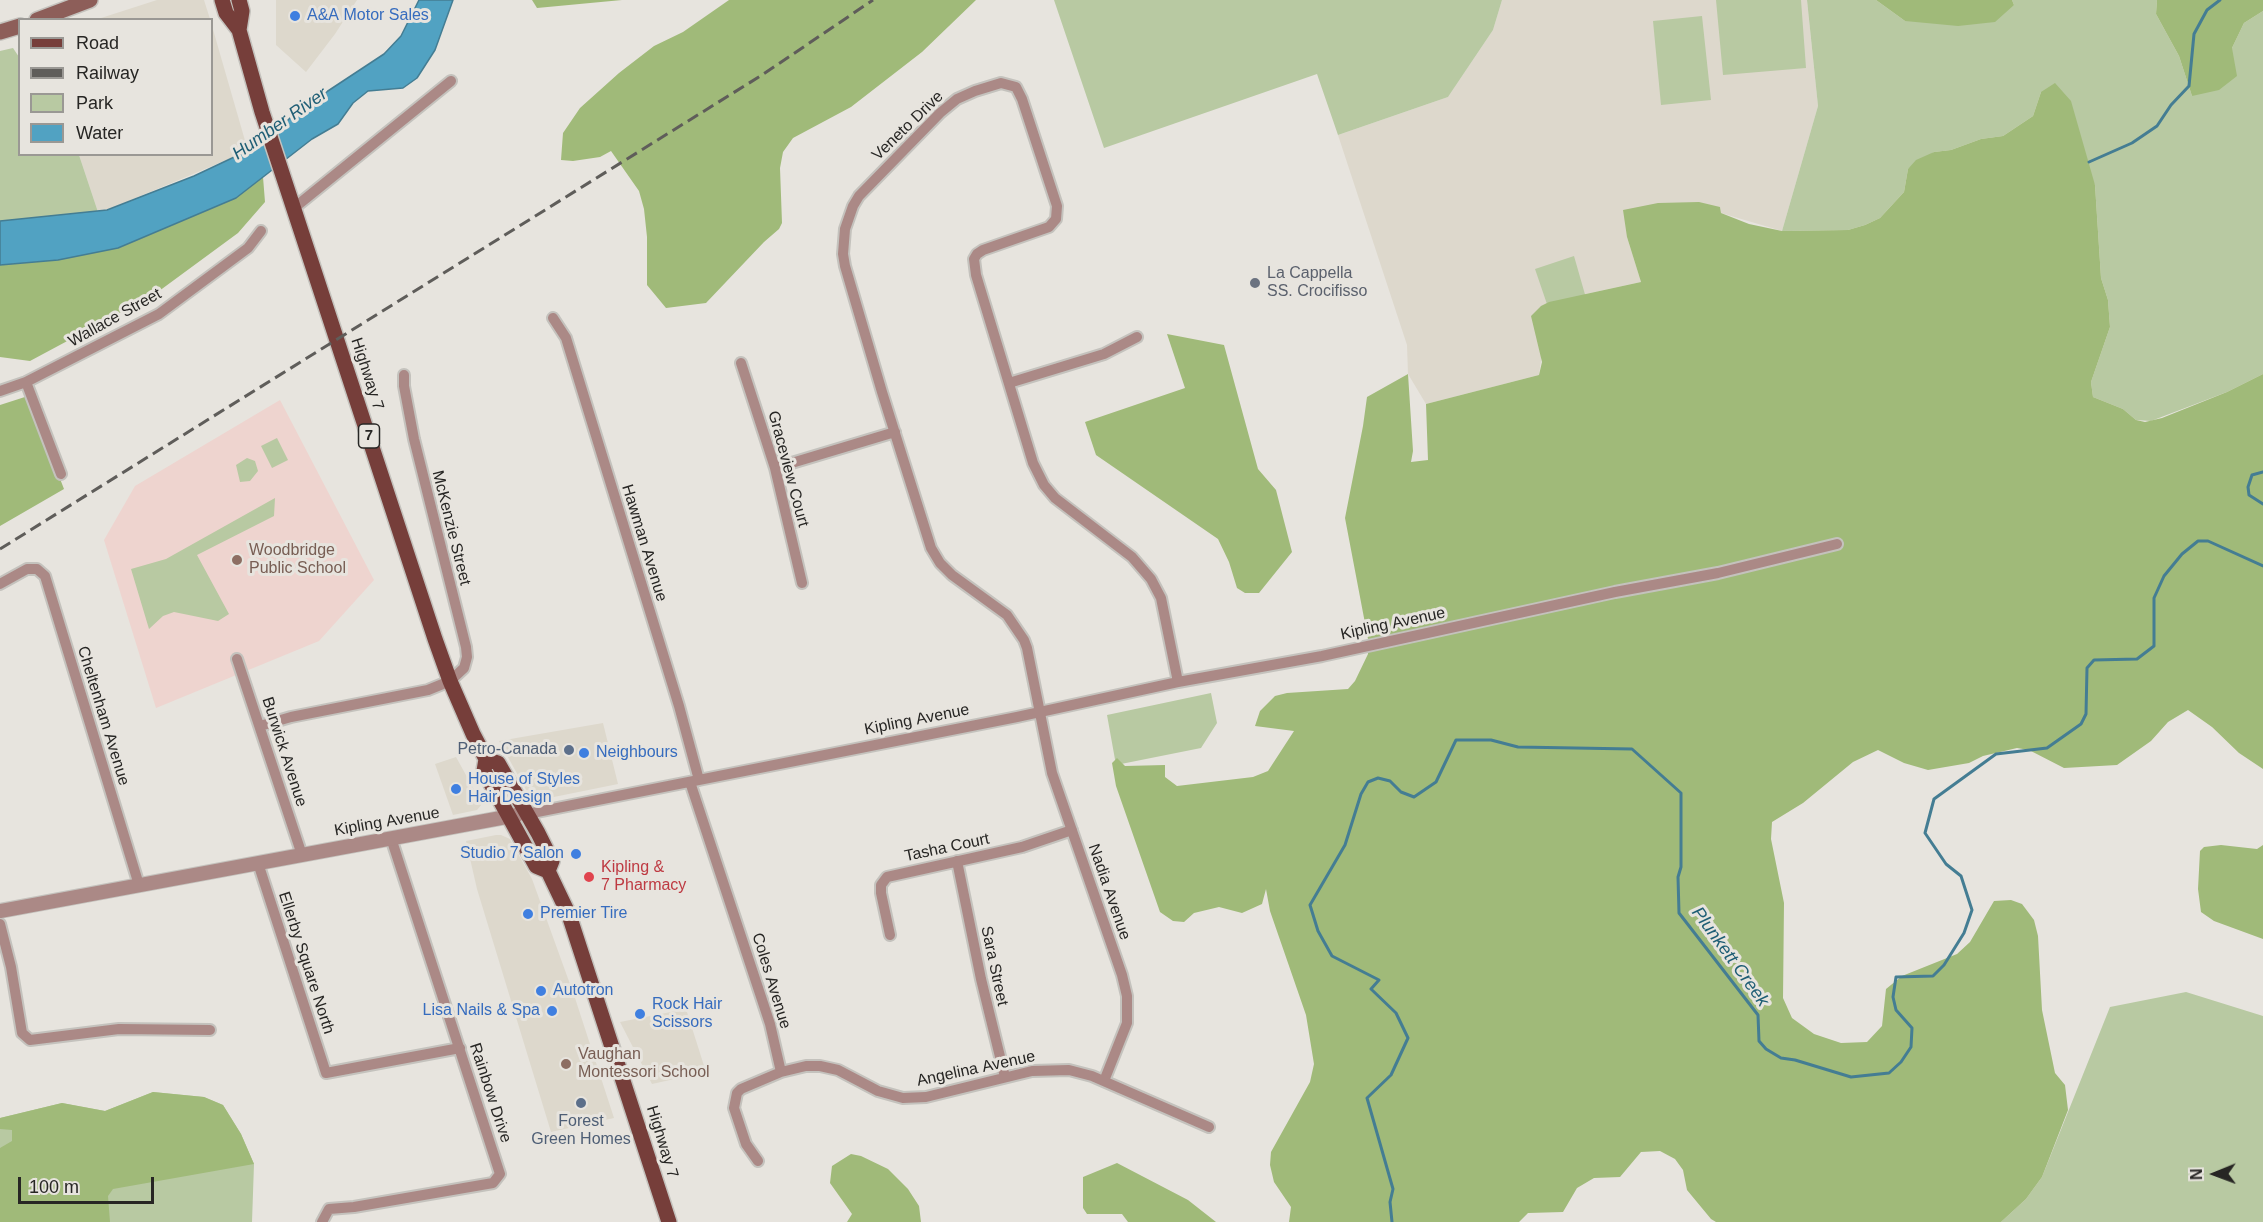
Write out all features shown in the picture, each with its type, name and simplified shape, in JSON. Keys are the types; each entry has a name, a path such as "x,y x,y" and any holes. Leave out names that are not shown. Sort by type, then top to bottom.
{"main road":[{"name":"Highway 7","path":"222,0 226,13 239,30 262,112 450,681 486,759 484,771 536,866 548,871 569,915 669,1222"},
{"name":"Highway 7","path":"239,0 242,11 239,30"},
{"path":"42,18 84,1"},
{"path":"0,32 18,27"},
{"name":"Highway 7","path":"486,759 498,763 527,814 552,861 548,871"}],"street":[{"path":"294,208 451,81"},
{"name":"Veneto Drive","path":"1039,712 1027,648 1019,631 1001,610 952,575 935,555 927,539 845,266 843,241 853,206 867,187 949,105 975,91 1006,83 1016,87 1020,93 1054,195 1057,213 1056,219 1049,227 982,250 977,254 974,260 979,285 1033,463 1044,485 1061,503 1132,557 1147,573 1155,586 1165,618 1178,682"},
{"name":"Wallace Street","path":"0,391 26,382 159,314 248,248 261,231"},
{"name":"Hawman Avenue","path":"553,318 566,338 679,706 694,781"},
{"path":"1009,383 1104,354 1137,337"},
{"name":"Graceview Court","path":"741,363 775,468 802,583"},
{"name":"McKenzie Street","path":"404,375 414,439 466,647 467,657 464,668 450,681"},
{"path":"26,382 61,474"},
{"path":"775,468 895,432"},
{"name":"Kipling Avenue","path":"0,911 527,814 1178,682 1322,656 1616,592 1718,573 1837,544"},
{"name":"Cheltenham Avenue","path":"0,584 27,568 37,569 45,576 139,885"},
{"name":"Burwick Avenue","path":"237,659 302,855"},
{"path":"260,726 291,717 428,690 450,681"},
{"name":"Nadia Avenue","path":"1039,712 1048,760 1122,975 1127,996 1127,1023 1104,1081"},
{"name":"Coles Avenue","path":"694,781 770,1024 781,1072"},
{"name":"Tasha Court","path":"890,935 881,893 881,885 886,877 1022,847 1072,830"},
{"name":"Rainbow Drive","path":"322,1222 329,1209 354,1207 493,1183 500,1174 391,838"},
{"name":"Sara Street","path":"957,861 981,980 1005,1077"},
{"name":"Ellerby Square North","path":"258,863 326,1072 460,1048"},
{"path":"0,924 11,967 22,1033 30,1040 119,1029 210,1030"},
{"name":"Angelina Avenue","path":"781,1072 806,1066 830,1068 878,1091 903,1098 926,1097 1032,1071 1056,1069 1080,1072 1209,1127"},
{"path":"758,1161 746,1144 734,1108 734,1098 741,1089 781,1072"}],"shaded area":[{"path":"157,0 204,0 210,18 101,18"},
{"path":"276,0 357,0 306,72 276,45"},
{"path":"1502,0 1807,0 1818,106 1782,231 1721,213 1720,207 1627,237 1641,282 1549,302 1539,375 1426,404 1408,374 1407,345 1338,135 1448,97 1493,30"},
{"path":"213,29 248,151 98,212 79,156 213,156"},
{"name":"Woodbridge Public School","path":"280,400 374,580 319,641 156,708 104,540 135,486"},
{"path":"603,723 618,784 534,801 499,741"},
{"path":"456,757 482,804 477,810 453,815 435,764"},
{"path":"496,835 510,839 532,879 575,998 614,1118 551,1132 477,889 466,841"},
{"path":"686,1009 706,1072 652,1084 620,1022"}],"green space":[{"path":"532,0 622,0 537,8"},
{"path":"729,0 976,0 922,52 851,107 793,138 783,152 780,168 782,223 779,229 706,303 666,308 647,285 647,237 644,209 639,191 611,151 600,157 573,161 561,160 563,133 580,108 619,73 654,46 683,32"},
{"path":"1054,0 1502,0 1493,30 1448,97 1338,135 1317,74 1104,148"},
{"path":"1716,0 1801,0 1806,68 1723,75"},
{"path":"1807,0 1876,0 1905,21 2014,5 2012,0 2157,0 2156,14 2179,56 2192,96 2232,48 2244,23 2263,11 2263,374 2227,392 2151,421 2136,420 2123,409 2093,397 2091,382 2110,327 2108,300 2101,278 2095,185 2041,92 2033,116 2003,136 1981,139 1951,150 1934,152 1908,169 1904,192 1880,218 1848,230 1782,231 1818,106"},
{"path":"1876,0 2012,0 2014,5 1995,22 1958,26 1905,21"},
{"path":"2157,0 2263,0 2263,11 2244,23 2232,48 2237,76 2219,90 2192,96 2179,56 2156,14"},
{"path":"1702,16 1711,100 1661,105 1653,21"},
{"path":"13,48 18,56 18,156 79,156 98,212 0,221 0,51"},
{"path":"2055,83 2071,101 2095,185 2101,278 2108,300 2110,327 2091,382 2093,397 2123,409 2136,420 2145,422 2162,418 2227,392 2263,374 2263,769 2239,753 2212,727 2188,710 2168,722 2151,741 2117,765 2064,768 2029,750 2017,748 1983,756 1969,763 1928,770 1904,763 1878,750 1853,762 1803,803 1772,822 1771,839 1784,903 1783,998 1792,1018 1814,1034 1841,1043 1867,1042 1882,1026 1886,989 1902,976 1957,954 1970,942 1994,901 2011,900 2022,904 2034,920 2038,936 2042,1010 2055,1073 2065,1085 2068,1110 2042,1177 2026,1199 2001,1222 1716,1222 1687,1190 1683,1170 1675,1159 1660,1151 1641,1152 1620,1177 1594,1178 1577,1188 1563,1212 1528,1213 1519,1222 1289,1222 1291,1207 1274,1182 1270,1165 1271,1152 1310,1082 1314,1064 1306,1015 1270,911 1266,889 1262,904 1242,913 1219,907 1194,913 1184,922 1173,921 1160,912 1116,786 1112,763 1117,758 1125,766 1165,765 1165,777 1177,786 1253,777 1268,771 1294,731 1255,726 1260,711 1275,696 1287,693 1348,689 1355,681 1368,654 1368,639 1345,518 1367,397 1408,374 1413,451 1411,462 1428,460 1426,404 1539,375 1542,362 1531,316 1541,306 1549,302 1641,282 1627,237 1623,210 1658,203 1699,202 1720,207 1721,213 1749,224 1782,231 1848,230 1880,218 1904,192 1908,169 1916,160 1934,152 1951,150 1981,139 2003,136 2033,116 2041,92"},
{"path":"263,177 265,202 238,233 155,294 30,361 0,357 0,265 58,260 118,248 236,198"},
{"path":"1574,256 1586,298 1549,310 1535,269"},
{"path":"1167,334 1224,345 1258,469 1276,490 1292,552 1259,593 1245,593 1237,588 1229,562 1218,539 1096,455 1085,422 1185,388"},
{"path":"28,396 64,489 0,526 0,405"},
{"path":"277,438 288,460 272,468 261,446"},
{"path":"247,458 255,461 258,471 250,481 240,482 236,465"},
{"path":"275,498 274,516 197,555 229,614 218,621 174,612 163,616 149,629 131,569 166,559"},
{"path":"1211,693 1217,723 1201,748 1116,765 1107,715"},
{"path":"2221,845 2257,849 2263,845 2263,939 2214,921 2201,912 2198,889 2200,851 2204,847"},
{"path":"2186,992 2263,1016 2263,1222 2001,1222 2026,1199 2042,1177 2110,1007"},
{"path":"153,1092 204,1097 223,1105 241,1134 254,1164 252,1222 13,1222 0,1178 0,1118 62,1103 105,1111"},
{"path":"153,1092 204,1097 223,1105 241,1134 254,1164 113,1189 108,1196 110,1222 0,1222 0,1148 12,1141 12,1130 0,1129 0,1118 62,1103 105,1111"},
{"path":"851,1154 861,1156 888,1169 908,1189 919,1206 921,1222 847,1222 852,1214 830,1183 832,1166"},
{"path":"1117,1163 1188,1200 1216,1222 1128,1222 1122,1214 1087,1214 1083,1208 1083,1177"}],"water":[{"path":"419,0 453,0 435,50 417,78 403,88 368,91 353,103 338,124 312,139 236,198 118,248 58,260 0,265 0,221 107,210 194,176 266,142 296,112 384,54 401,36"}],"waterway":[{"path":"2089,162 2132,143 2157,126 2171,105 2189,86 2194,34 2207,10 2220,0"},
{"name":"Plunkett Creek","path":"2263,472 2252,475 2248,487 2249,495 2263,504"},
{"name":"Plunkett Creek","path":"1392,1222 1390,1202 1393,1189 1367,1098 1391,1075 1408,1038 1396,1013 1371,989 1379,980 1332,956 1318,931 1310,905 1345,845 1361,794 1368,782 1378,778 1390,781 1401,792 1414,797 1436,782 1456,740 1491,740 1518,747 1632,749 1681,793 1679,913 1758,1015 1759,1041 1766,1049 1781,1058 1851,1077 1889,1073 1901,1062 1911,1047 1912,1028 1896,1010 1893,997 1896,977 1933,976 1944,965 1964,933 1972,910 1961,876 1946,864 1925,833 1934,799 1996,754 2047,748 2081,724 2086,714 2087,668 2094,660 2137,659 2154,646 2154,598 2164,576 2182,554 2198,541 2208,541 2263,566"}],"railway":[{"path":"0,549 762,75 873,0"}],"place":[{"name":"A&A Motor Sales","path":"295,16"},
{"name":"La Cappella SS. Crocifisso","path":"1255,283"},
{"name":"Woodbridge Public School","path":"237,560"},
{"name":"Petro-Canada","path":"569,750"},
{"name":"Neighbours","path":"584,753"},
{"name":"House of Styles Hair Design","path":"456,789"},
{"name":"Studio 7 Salon","path":"576,854"},
{"name":"Kipling & 7 Pharmacy","path":"589,877"},
{"name":"Premier Tire","path":"528,914"},
{"name":"Autotron","path":"541,991"},
{"name":"Lisa Nails & Spa","path":"552,1011"},
{"name":"Rock Hair Scissors","path":"640,1014"},
{"name":"Vaughan Montessori School","path":"566,1064"},
{"name":"Forest Green Homes","path":"581,1103"}],"water label":[{"name":"Humber River","path":"280,124"}]}
